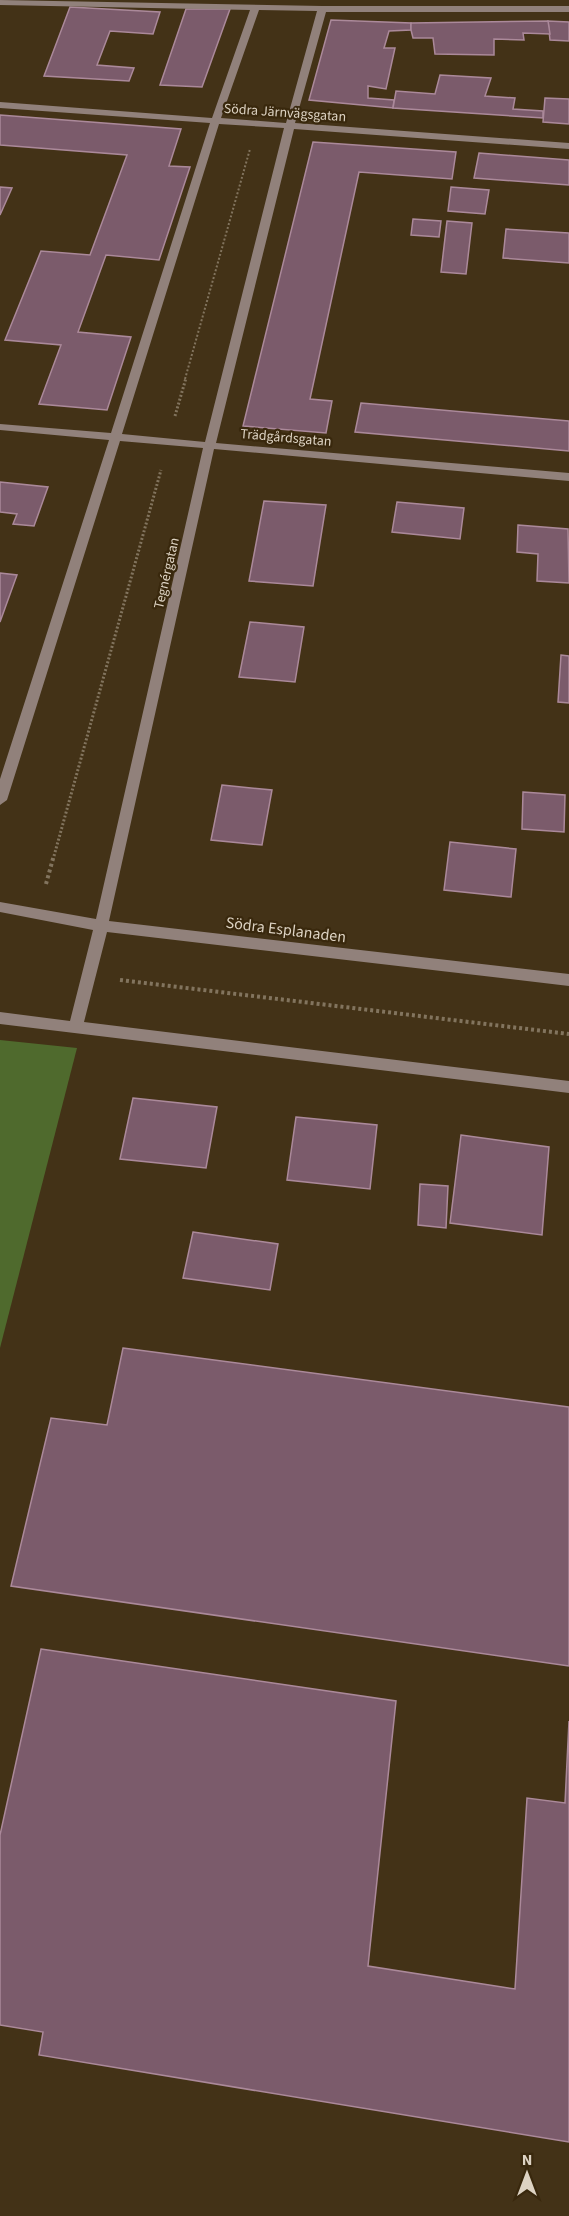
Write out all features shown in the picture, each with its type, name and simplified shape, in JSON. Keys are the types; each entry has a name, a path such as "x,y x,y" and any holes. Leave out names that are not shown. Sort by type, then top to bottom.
{"street":[{"path":"0,2 322,9 569,9"},
{"path":"0,800 216,121 256,6"},
{"name":"Tegnérgatan","path":"75,1028 102,926 210,445 322,9"},
{"name":"Södra Järnvägsgatan","path":"0,105 569,146"},
{"name":"Trädgårdsgatan","path":"0,427 569,477"},
{"name":"Södra Esplanaden","path":"0,907 102,926 569,980"},
{"path":"0,1018 569,1087"}],"path":[{"path":"37,914 257,124"},
{"path":"89,976 569,1034"}],"green space":[{"path":"0,1040 77,1048 0,1348"}],"building":[{"path":"70,7 160,12 153,34 110,31 97,65 134,68 129,81 44,76"},
{"path":"186,9 230,9 202,87 160,85"},
{"path":"331,20 411,23 411,30 389,31 384,48 395,48 386,89 368,86 368,98 394,100 393,108 309,100"},
{"path":"548,21 569,22 569,41 550,40"},
{"path":"548,21 550,34 523,33 524,40 494,39 494,55 435,54 433,38 413,38 411,30 411,23"},
{"path":"440,75 491,78 485,96 515,98 513,109 543,111 543,118 393,108 396,91 435,94"},
{"path":"545,98 569,99 569,124 543,122"},
{"path":"0,115 181,129 169,166 190,167 159,260 106,255 78,332 131,337 107,410 39,404 61,345 5,340 41,251 90,255 127,155 0,145"},
{"path":"313,142 456,152 452,179 359,172 310,399 332,401 326,433 243,426"},
{"path":"479,153 569,160 569,185 474,178"},
{"path":"0,187 12,188 0,215"},
{"path":"451,187 489,190 485,214 448,211"},
{"path":"413,219 441,221 439,237 411,235"},
{"path":"447,221 472,223 466,274 441,272"},
{"path":"506,229 569,233 569,263 503,258"},
{"path":"361,403 569,421 569,451 355,432"},
{"path":"0,482 48,487 34,526 13,524 17,514 0,512"},
{"path":"264,501 326,505 313,586 249,581"},
{"path":"397,502 464,508 460,539 392,532"},
{"path":"518,525 568,529 569,583 537,581 538,554 517,552"},
{"path":"0,573 17,575 0,622"},
{"path":"250,622 304,627 295,682 239,677"},
{"path":"561,655 569,656 569,703 558,702"},
{"path":"222,785 272,790 262,845 211,840"},
{"path":"523,792 565,795 564,832 522,829"},
{"path":"450,842 516,849 511,897 444,890"},
{"path":"133,1098 217,1107 206,1168 120,1159"},
{"path":"296,1117 377,1125 370,1189 287,1180"},
{"path":"461,1135 549,1147 542,1235 450,1223"},
{"path":"420,1184 448,1186 446,1228 418,1225"},
{"path":"193,1232 278,1244 270,1290 183,1278"},
{"path":"123,1348 569,1407 569,1666 11,1586 51,1418 107,1425"},
{"path":"41,1649 396,1701 368,1966 515,1989 527,1798 565,1803 569,1721 569,2142 39,2055 43,2032 0,2025 0,1835"}]}
